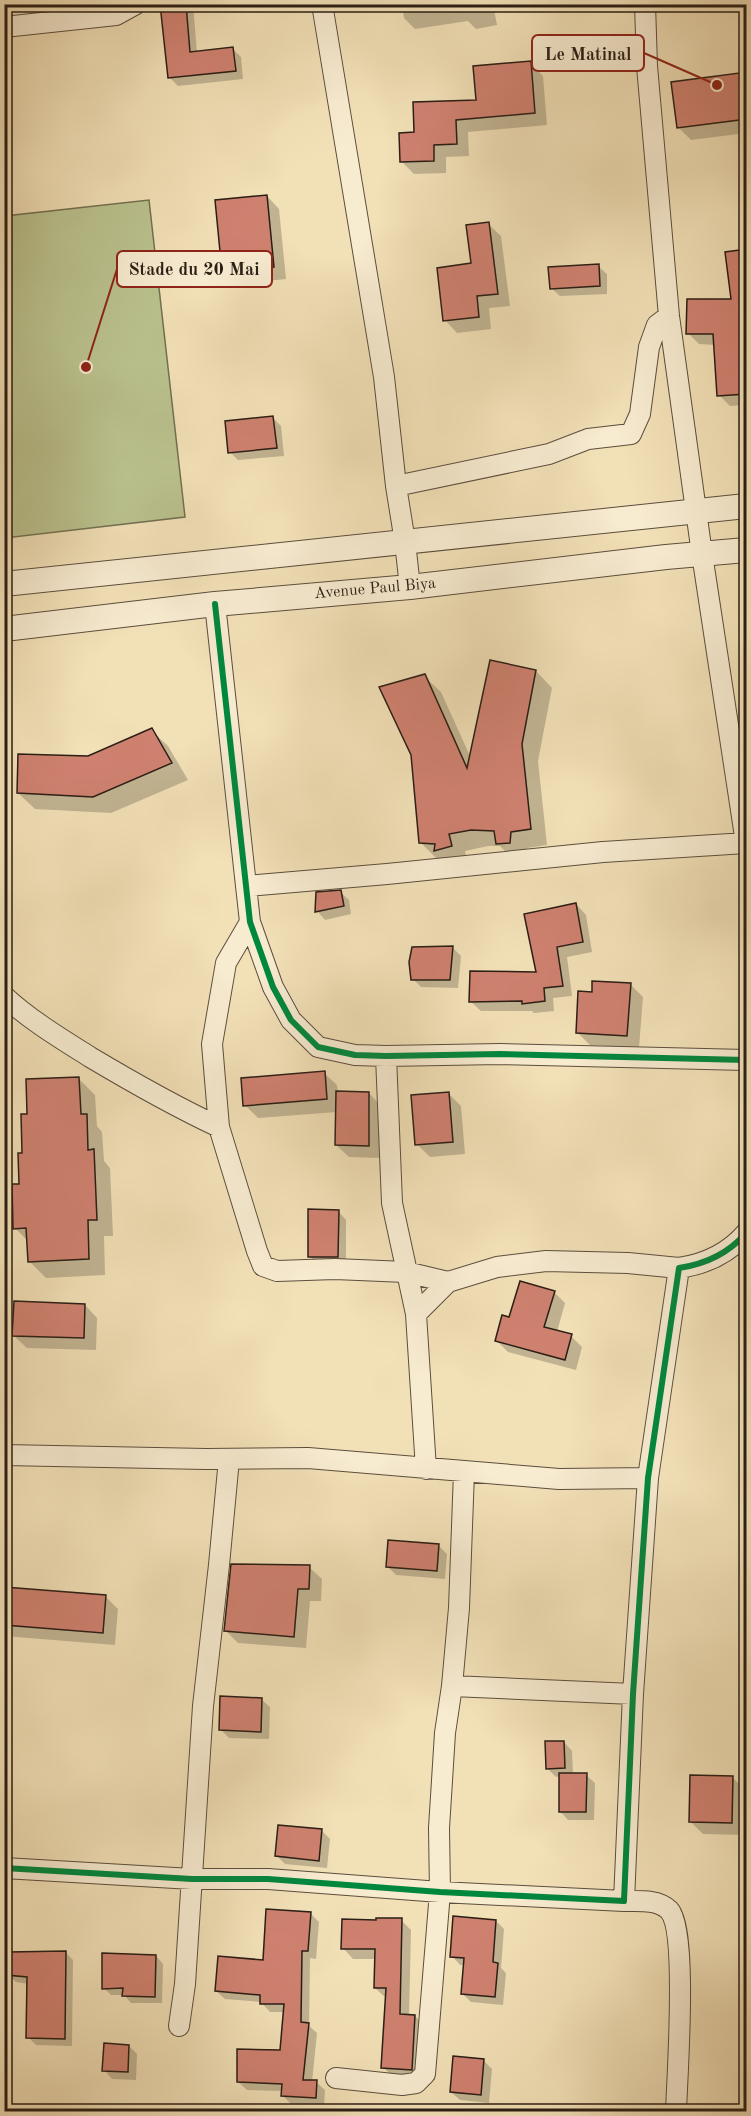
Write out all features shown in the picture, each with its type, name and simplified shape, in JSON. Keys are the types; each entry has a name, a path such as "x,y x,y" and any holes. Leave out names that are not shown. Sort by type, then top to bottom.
{"street":[{"path":"4,27 116,15 136,4"},
{"path":"322,4 384,377 410,587"},
{"path":"247,886 603,852 746,843 669,316 647,66 645,4"},
{"path":"396,486 549,454 588,439 631,434 640,414 649,347 657,325 669,316"},
{"path":"4,584 747,506"},
{"name":"Avenue Paul Biya","path":"4,629 215,604 410,587 747,550"},
{"path":"215,604 250,922 273,987 291,1020 318,1047 355,1055 386,1056 500,1054 747,1060"},
{"path":"250,922 226,963 212,1044 219,1127 263,1266 277,1271 336,1269 406,1272 448,1282"},
{"path":"4,996 19,1010 56,1036 167,1103 219,1127"},
{"path":"386,1056 392,1203 416,1314 426,1469"},
{"path":"416,1314 448,1282 497,1267 546,1261 628,1263 679,1268 698,1265 718,1256 747,1233"},
{"path":"624,1901 633,1694 648,1478 679,1268"},
{"path":"4,1455 308,1458 464,1473 559,1479 648,1478"},
{"path":"179,2026 185,1984 203,1706 229,1459"},
{"path":"336,2078 402,2085 416,2083 424,2074 440,1892 439,1828 445,1733 459,1608 464,1473"},
{"path":"452,1686 633,1694"},
{"path":"4,1868 192,1879 268,1879 440,1892 653,1902 669,1910 678,1929 680,1961 676,2112"}],"green space":[{"path":"149,200 185,517 5,538 5,216"}],"building":[{"path":"160,4 186,4 190,52 233,47 236,71 168,78"},
{"path":"531,61 535,113 456,120 457,144 434,145 434,161 400,162 399,133 414,132 413,102 476,100 473,66"},
{"path":"747,72 747,119 677,128 671,82"},
{"path":"267,195 274,267 222,272 215,200"},
{"path":"489,222 498,294 477,296 479,317 443,321 437,268 471,263 466,225"},
{"path":"747,249 747,394 717,396 713,334 686,334 687,299 731,299 725,252"},
{"path":"599,264 600,286 550,289 548,267"},
{"path":"273,416 277,448 228,453 225,421"},
{"path":"490,660 536,670 522,744 531,829 511,832 510,843 496,844 494,831 471,830 449,834 452,846 434,851 435,844 419,843 411,755 379,687 425,674 467,768"},
{"path":"152,728 172,763 93,797 17,793 18,754 88,756"},
{"path":"341,890 344,906 315,912 316,892"},
{"path":"576,903 583,942 557,947 563,986 544,988 545,1001 522,1004 522,1001 469,1002 470,971 536,972 524,914"},
{"path":"453,946 450,980 411,980 409,962 412,947"},
{"path":"592,981 631,983 627,1036 576,1033 578,991 592,992"},
{"path":"325,1071 327,1099 243,1106 241,1078"},
{"path":"79,1077 81,1114 87,1114 88,1150 94,1149 97,1220 88,1220 89,1259 28,1262 26,1228 13,1229 12,1184 19,1184 18,1153 22,1153 21,1114 27,1114 26,1079"},
{"path":"336,1091 369,1092 369,1146 335,1145"},
{"path":"449,1092 453,1142 415,1145 411,1095"},
{"path":"308,1209 339,1210 338,1257 308,1257"},
{"path":"520,1281 555,1291 544,1327 572,1334 565,1360 495,1341 502,1315 509,1317"},
{"path":"14,1301 85,1304 84,1338 12,1336"},
{"path":"388,1540 439,1544 437,1571 386,1567"},
{"path":"231,1564 310,1565 309,1589 298,1589 294,1637 224,1631"},
{"path":"4,1587 106,1595 103,1633 4,1625"},
{"path":"220,1696 262,1698 261,1732 219,1730"},
{"path":"545,1741 564,1741 565,1768 546,1769"},
{"path":"559,1773 587,1773 586,1812 559,1812"},
{"path":"690,1775 733,1776 732,1823 689,1822"},
{"path":"278,1825 322,1829 319,1861 275,1856"},
{"path":"266,1909 311,1912 308,1951 302,1951 301,2022 309,2023 303,2080 317,2080 316,2098 281,2096 282,2084 237,2082 237,2049 280,2050 284,2004 260,2004 260,1995 215,1991 218,1956 263,1960"},
{"path":"453,1916 496,1920 493,1962 498,1963 495,1997 461,1994 464,1958 450,1957"},
{"path":"376,1918 402,1918 400,2014 415,2015 412,2070 381,2068 386,1988 374,1988 375,1949 341,1949 342,1919 376,1920"},
{"path":"66,1951 65,2039 26,2038 27,1977 6,1975 8,1952"},
{"path":"102,1953 156,1955 155,1997 122,1996 123,1988 102,1989"},
{"path":"104,2043 129,2045 128,2072 102,2071"},
{"path":"453,2056 484,2059 481,2095 450,2092"}],"cycle path":[{"path":"215,604 250,922 273,987 291,1020 318,1047 355,1055 386,1056 500,1054 746,1060"},
{"path":"4,1868 192,1879 268,1879 440,1892 624,1901 633,1694 648,1478 679,1268 716,1257 732,1247 746,1233"}],"place":[{"name":"Le Matinal","path":"717,85"},
{"name":"Stade du 20 Mai","path":"86,367"}]}
